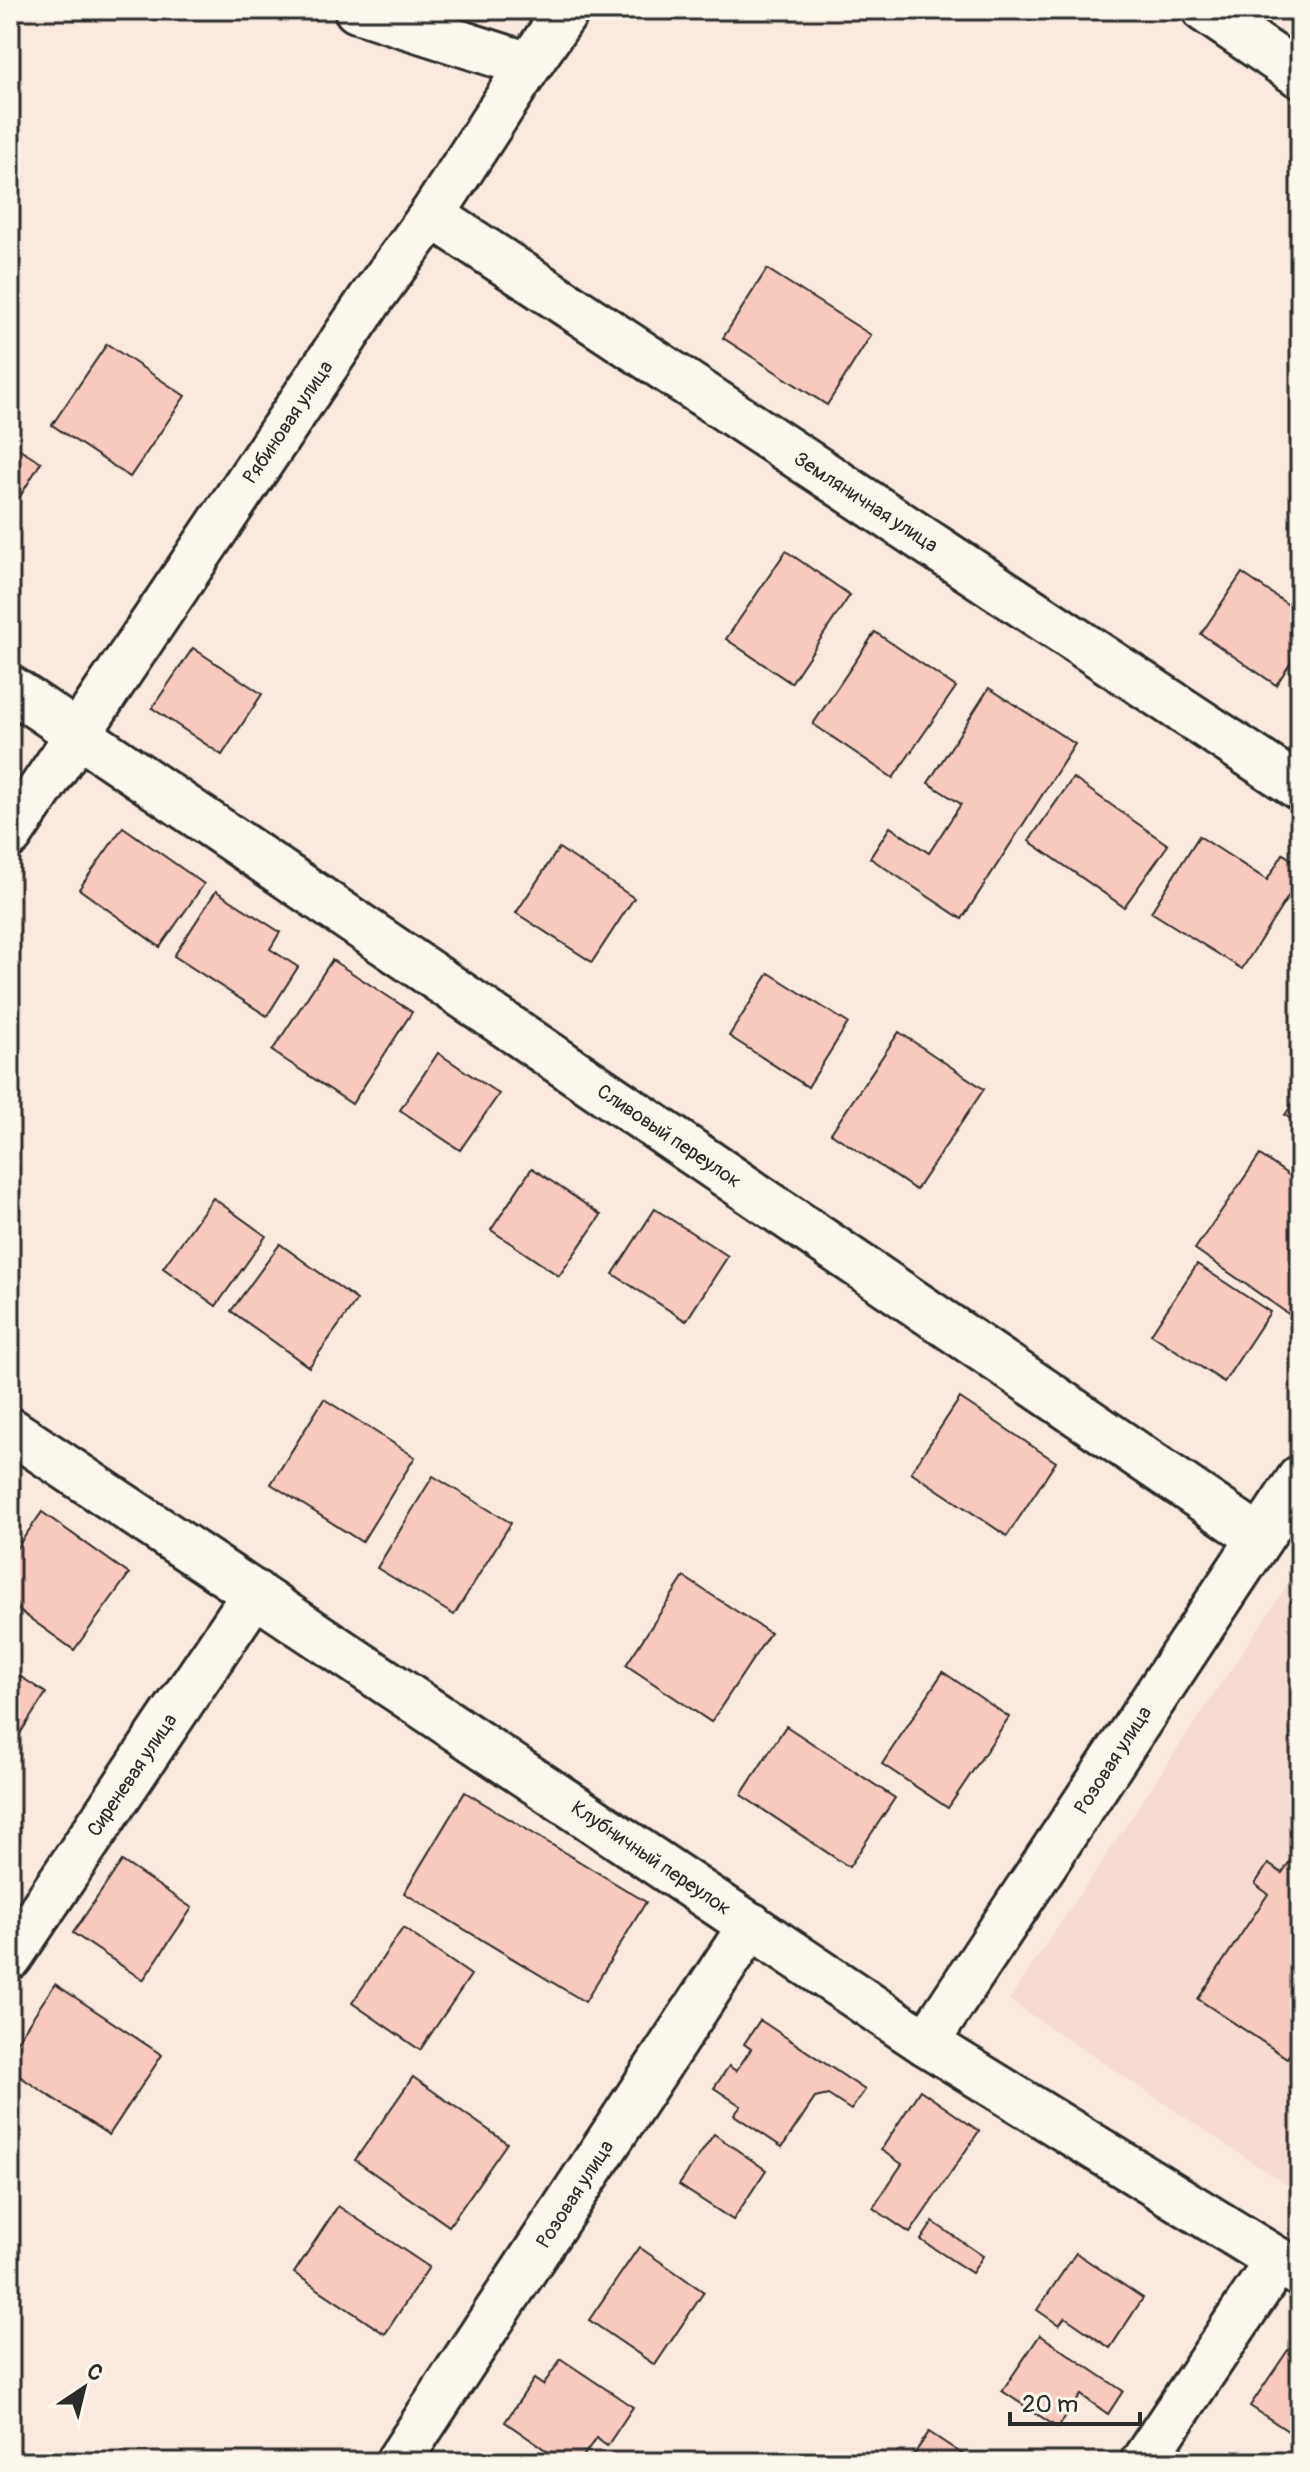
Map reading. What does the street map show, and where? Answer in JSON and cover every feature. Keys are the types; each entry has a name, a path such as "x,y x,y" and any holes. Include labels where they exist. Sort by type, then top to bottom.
{"street":[{"path":"357,10 529,65"},
{"name":"Рябиновая улица","path":"10,835 370,300 432,215 567,10"},
{"path":"1205,10 1300,75"},
{"name":"Земляничная улица","path":"432,215 1300,788"},
{"name":"Сливовый переулок","path":"10,688 1260,1538"},
{"name":"Клубничный переулок","path":"10,1430 926,2043 1289,2267"},
{"name":"Розовая улица","path":"926,2043 1300,1478"},
{"name":"Сиреневая улица","path":"10,1957 255,1593"},
{"name":"Розовая улица","path":"398,2462 751,1925"},
{"path":"1143,2462 1289,2267"}],"shaded area":[{"path":"1300,1566 1300,2194 1009,2000"}],"building":[{"path":"767,269 871,335 827,405 723,338"},
{"path":"107,344 185,396 130,477 52,425"},
{"path":"10,443 41,462 10,513"},
{"path":"786,551 850,595 791,683 726,639"},
{"path":"1242,573 1300,613 1300,649 1276,685 1201,634"},
{"path":"875,632 956,687 893,778 813,724"},
{"path":"193,648 262,694 222,755 152,708"},
{"path":"989,688 1075,744 962,919 870,858 890,827 929,853 961,804 928,783"},
{"path":"1073,778 1168,845 1124,907 1029,841"},
{"path":"123,827 204,884 160,947 79,889"},
{"path":"1199,836 1267,880 1283,854 1300,865 1300,878 1242,969 1151,912"},
{"path":"559,848 634,898 592,962 516,913"},
{"path":"216,891 280,932 270,949 298,967 267,1016 174,956"},
{"path":"332,960 412,1012 352,1104 272,1051"},
{"path":"769,973 848,1023 808,1087 729,1036"},
{"path":"899,1032 984,1089 916,1190 831,1133"},
{"path":"438,1053 499,1094 460,1150 400,1110"},
{"path":"1300,1093 1300,1125 1285,1115"},
{"path":"1260,1155 1300,1183 1300,1322 1195,1249"},
{"path":"532,1168 601,1215 559,1276 491,1230"},
{"path":"213,1198 266,1236 216,1306 163,1268"},
{"path":"655,1209 728,1256 686,1321 613,1274"},
{"path":"280,1244 357,1300 309,1367 231,1311"},
{"path":"1197,1264 1270,1312 1224,1382 1151,1334"},
{"path":"960,1398 1056,1462 1007,1536 911,1472"},
{"path":"324,1399 415,1457 362,1542 271,1484"},
{"path":"433,1476 511,1523 454,1615 377,1568"},
{"path":"42,1512 129,1574 74,1650 10,1604 10,1557"},
{"path":"684,1577 770,1633 711,1722 626,1665"},
{"path":"10,1670 46,1693 10,1749"},
{"path":"943,1672 1009,1717 948,1808 882,1764"},
{"path":"786,1726 895,1798 849,1867 741,1795"},
{"path":"465,1792 646,1902 585,2002 404,1893"},
{"path":"1300,1846 1300,2039 1287,2058 1198,1999 1268,1894 1255,1884 1268,1864 1282,1873"},
{"path":"122,1861 192,1908 143,1980 73,1933"},
{"path":"403,1928 471,1975 420,2050 352,2003"},
{"path":"55,1984 162,2055 109,2135 10,2070 10,2051"},
{"path":"760,2020 865,2090 851,2110 828,2095 815,2098 782,2147 734,2115 741,2106 714,2088 729,2066 736,2071 751,2049 744,2044"},
{"path":"413,2077 507,2143 449,2226 355,2160"},
{"path":"920,2090 979,2131 910,2233 873,2208 902,2164 881,2150"},
{"path":"714,2134 766,2170 733,2220 679,2185"},
{"path":"338,2206 429,2267 385,2334 294,2273"},
{"path":"933,2222 983,2256 972,2273 921,2240"},
{"path":"639,2247 704,2292 655,2365 589,2320"},
{"path":"1076,2253 1143,2298 1110,2348 1065,2317 1059,2325 1037,2310"},
{"path":"1040,2335 1123,2391 1108,2414 1081,2395 1058,2428 1002,2391"},
{"path":"1288,2350 1300,2357 1300,2439 1250,2406"},
{"path":"561,2359 633,2407 607,2446 596,2438 579,2462 563,2462 505,2422 534,2379 543,2385"},
{"path":"929,2432 974,2462 909,2462"}]}
